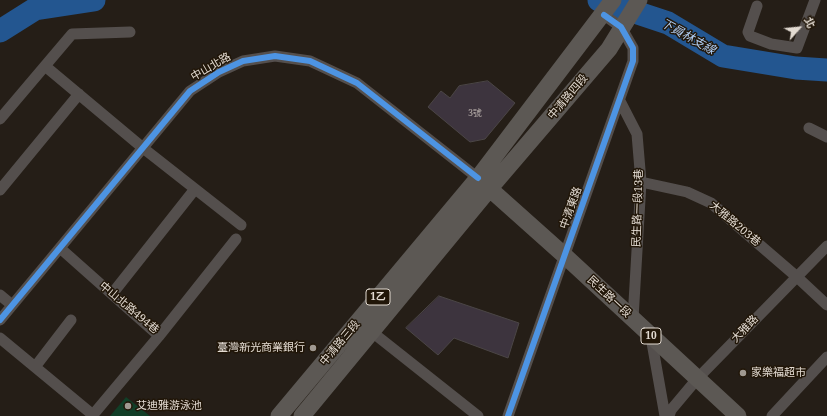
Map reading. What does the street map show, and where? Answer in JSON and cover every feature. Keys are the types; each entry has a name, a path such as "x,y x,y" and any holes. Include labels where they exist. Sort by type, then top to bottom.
{"main road":[{"name":"中清路四段","path":"484,183 609,49 639,0"},
{"name":"中清路四段","path":"484,183 608,8"},
{"name":"民生路一段","path":"484,183 738,416"},
{"name":"中清路三段","path":"302,416 372,332 484,183"},
{"name":"中清路三段","path":"279,416 484,183"}],"street":[{"path":"757,6 748,32 750,36 772,44 797,48 814,0"},
{"name":"中清東路","path":"508,416 633,61 633,48 623,24 608,8"},
{"path":"0,119 72,34 130,32"},
{"name":"中山北路","path":"0,320 190,91 219,72 243,61 275,56 310,61 357,84 484,183"},
{"path":"45,66 143,148 241,225"},
{"path":"0,190 78,94"},
{"name":"民生路一段13巷","path":"620,101 637,134 640,182 632,319"},
{"path":"809,128 827,137"},
{"name":"大雅路203巷","path":"640,182 688,192 711,203 797,277 827,305"},
{"path":"112,294 195,189"},
{"name":"中山北路494巷","path":"60,248 159,336 236,239"},
{"name":"大雅路","path":"669,416 671,410 697,378 827,246"},
{"path":"0,295 12,305"},
{"path":"35,367 72,320"},
{"path":"372,332 478,416"},
{"path":"0,338 93,416 159,336"},
{"path":"651,337 665,416"},
{"path":"772,416 827,357"}],"green space":[{"name":"艾迪雅游泳池","path":"126,397 150,416 110,416"}],"building":[{"path":"488,81 515,103 485,139 470,142 428,107 441,91 450,98 459,86"},
{"path":"439,296 519,323 508,358 454,338 438,355 406,328"}],"waterway":[{"path":"0,31 35,9 94,0"},
{"name":"下員林支線","path":"599,0 668,23 723,56 796,68 827,70"}],"cycle path":[{"path":"508,416 633,61 633,48 621,27 604,15"},
{"path":"0,320 190,91 219,72 243,61 275,56 310,61 357,83 478,178"}],"place":[{"name":"臺灣新光商業銀行","path":"313,348"},
{"name":"家樂福超市","path":"743,373"},
{"name":"艾迪雅游泳池","path":"128,406"}]}
